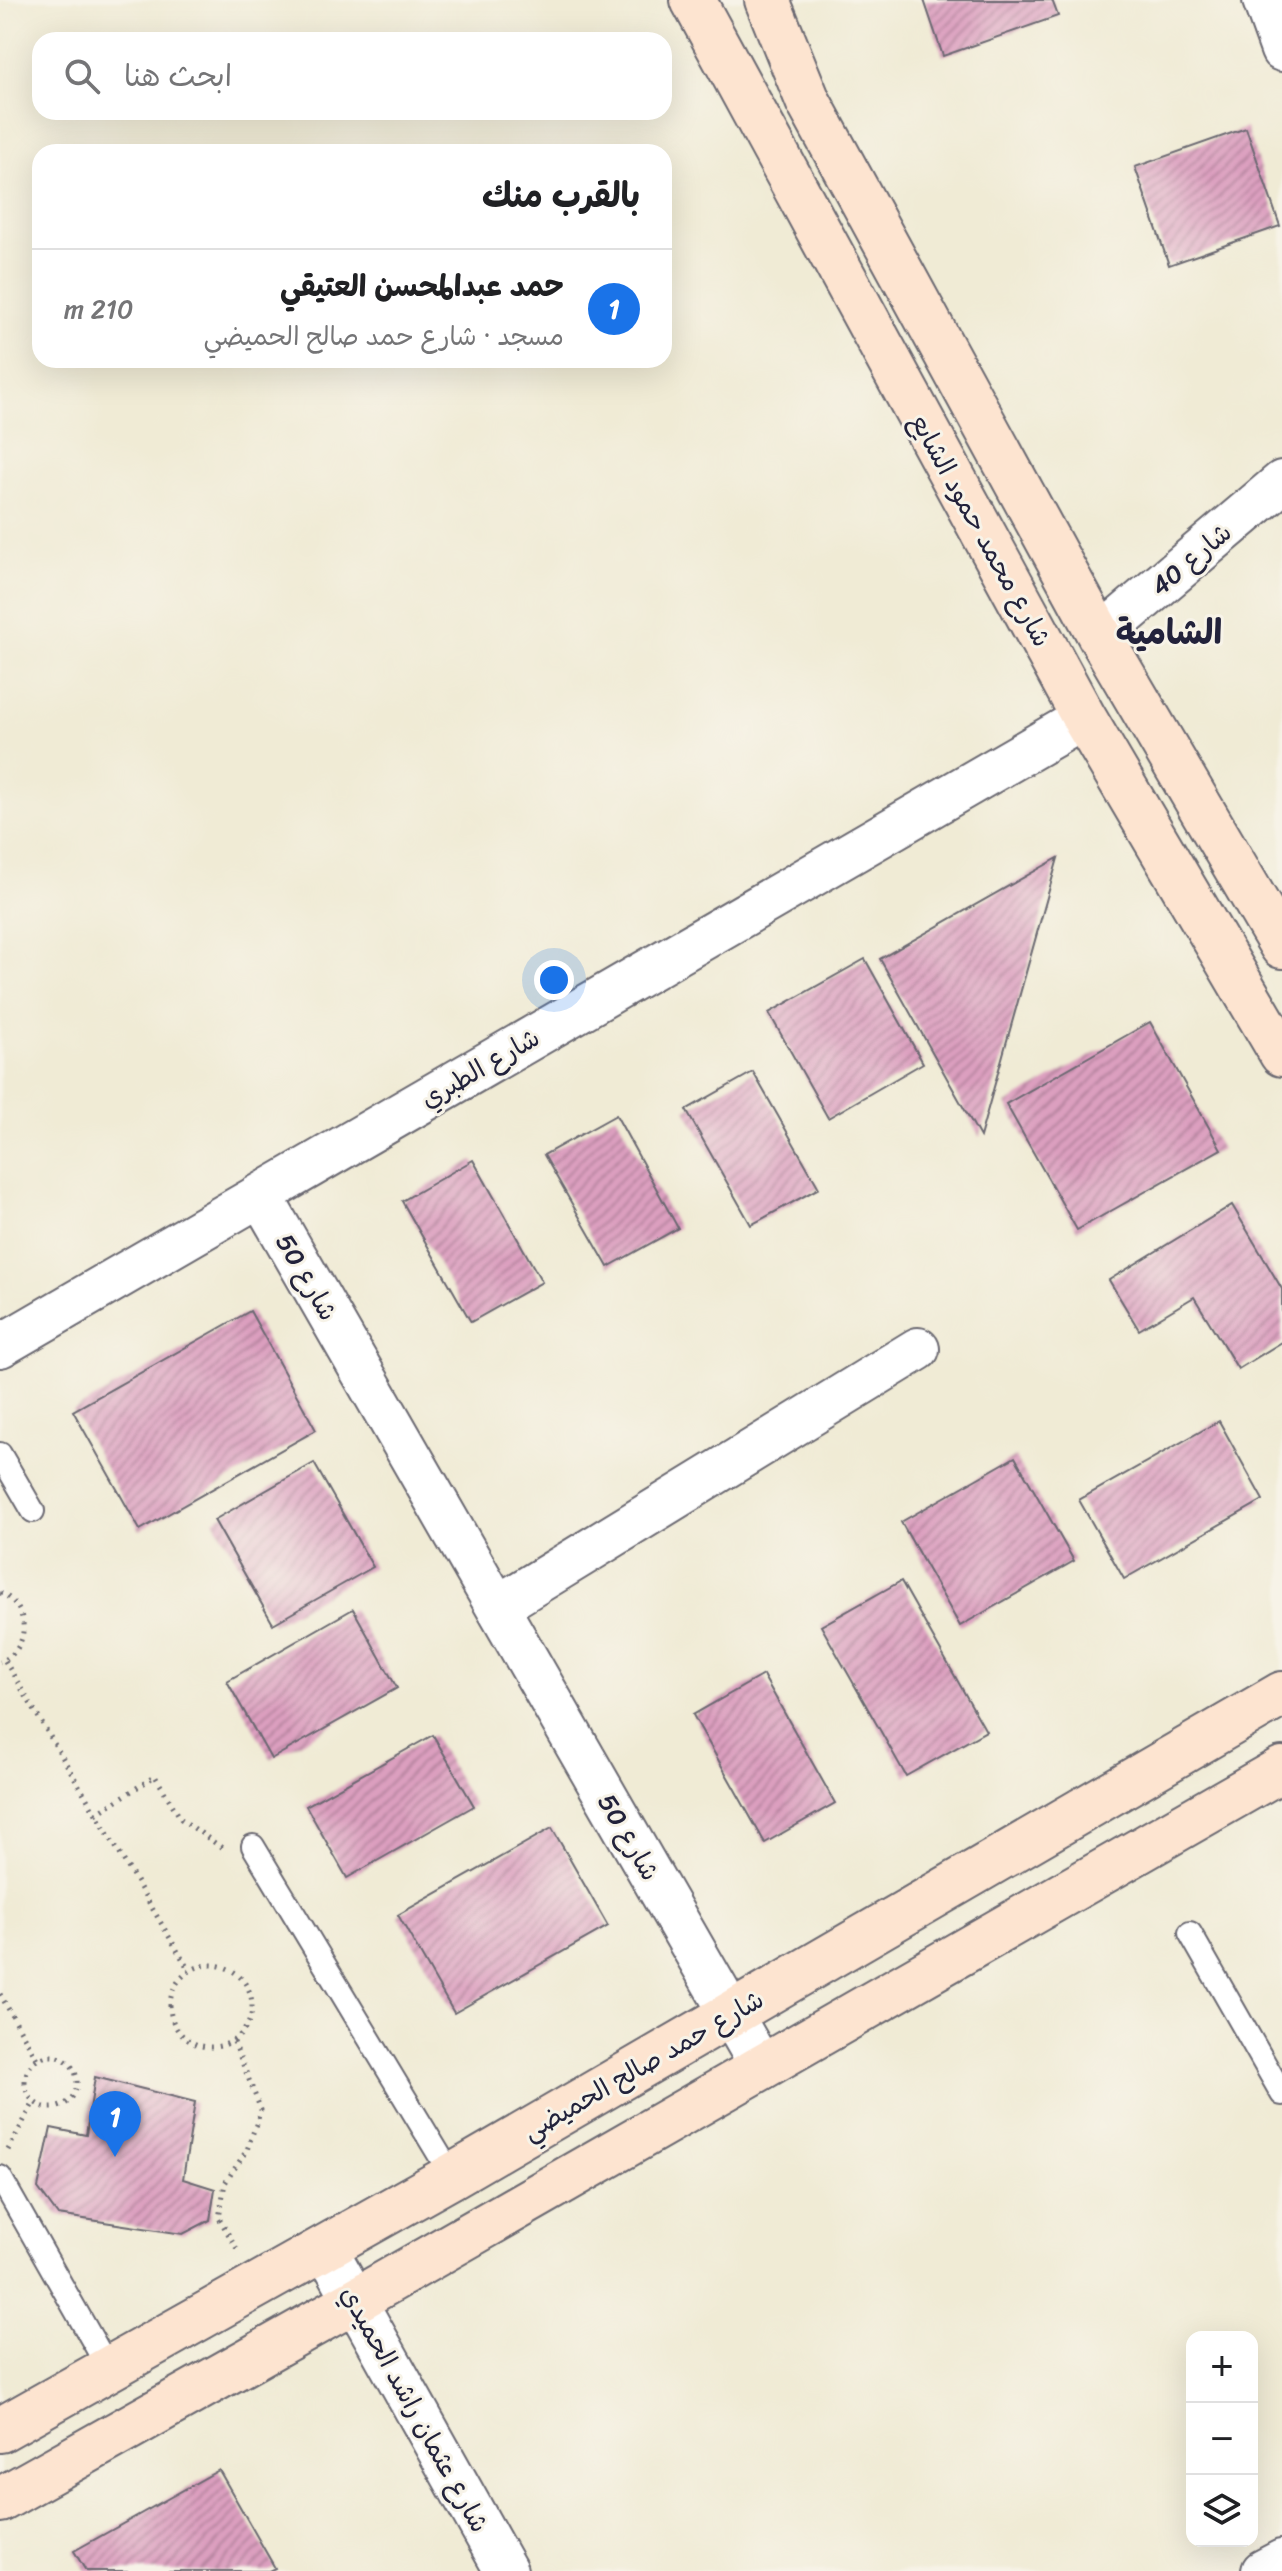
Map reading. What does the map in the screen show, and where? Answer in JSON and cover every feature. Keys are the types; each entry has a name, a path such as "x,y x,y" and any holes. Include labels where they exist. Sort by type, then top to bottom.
{"street":[{"name":"شارع محمد حمود الشايع","path":"693,0 1084,718 1282,1054"},
{"name":"شارع محمد حمود الشايع","path":"767,0 808,101 1100,636 1282,946"},
{"path":"1264,0 1282,50"},
{"name":"شارع 40","path":"1100,636 1282,482"},
{"name":"شارع الطبري","path":"0,1346 1084,718"},
{"name":"شارع 50","path":"261,1196 762,2068"},
{"path":"497,1607 918,1349"},
{"name":"شارع حمد صالح الحميضي","path":"0,2430 452,2176 1282,1694"},
{"path":"0,2500 356,2300 1282,1769"},
{"name":"شارع عثمان راشد الحميدي","path":"325,2247 506,2571"},
{"path":"1263,2571 1282,2561"}],"lane":[{"path":"0,1454 33,1511"},
{"path":"253,1846 452,2176"},
{"path":"1190,1933 1282,2094"},
{"path":"0,2177 109,2369"}],"path":[{"path":"0,1593 19,1608 24,1627 19,1647 2,1662 189,1970"},
{"path":"96,1814 155,1776 181,1819 222,1851 253,1846"},
{"path":"214,1964 238,1974 253,1995 250,2022 234,2042 208,2048 184,2039 170,2017 172,1990 189,1970 214,1964"},
{"path":"0,1994 37,2059"},
{"path":"234,2042 261,2110 247,2150 225,2183 219,2218 258,2285"},
{"path":"53,2056 69,2061 77,2075 76,2091 65,2105 50,2109 34,2102 26,2088 27,2072 37,2059 53,2056"},
{"path":"7,2152 34,2102"}],"building":[{"path":"924,0 1052,0 1058,16 943,56"},
{"path":"1246,128 1280,226 1169,265 1135,167"},
{"path":"1058,858 980,1137 880,959"},
{"path":"865,959 923,1063 828,1118 769,1013"},
{"path":"1150,1022 1221,1149 1077,1230 1006,1104"},
{"path":"753,1072 819,1188 751,1225 686,1110"},
{"path":"616,1115 678,1228 608,1267 544,1155"},
{"path":"473,1160 542,1282 471,1322 402,1201"},
{"path":"1232,1205 1282,1289 1282,1342 1238,1369 1194,1297 1139,1330 1109,1280"},
{"path":"250,1311 316,1430 140,1530 73,1411"},
{"path":"1219,1421 1263,1500 1124,1579 1079,1500"},
{"path":"1015,1457 1074,1561 960,1626 901,1522"},
{"path":"314,1463 373,1567 273,1624 214,1520"},
{"path":"901,1581 986,1731 906,1776 821,1626"},
{"path":"353,1609 397,1688 271,1759 227,1681"},
{"path":"763,1675 835,1803 765,1843 693,1715"},
{"path":"433,1735 474,1806 347,1878 306,1806"},
{"path":"552,1828 608,1926 454,2013 398,1915"},
{"path":"95,2077 195,2102 183,2179 215,2189 210,2220 183,2234 58,2215 38,2188 51,2128 86,2135"},
{"path":"219,2470 275,2568 269,2571 86,2571 74,2551"}],"place":[{"name":"حمد عبدالمحسن العتيقي","path":"115,2157"}],"district":[{"name":"الشامية","path":"1169,633"}]}
